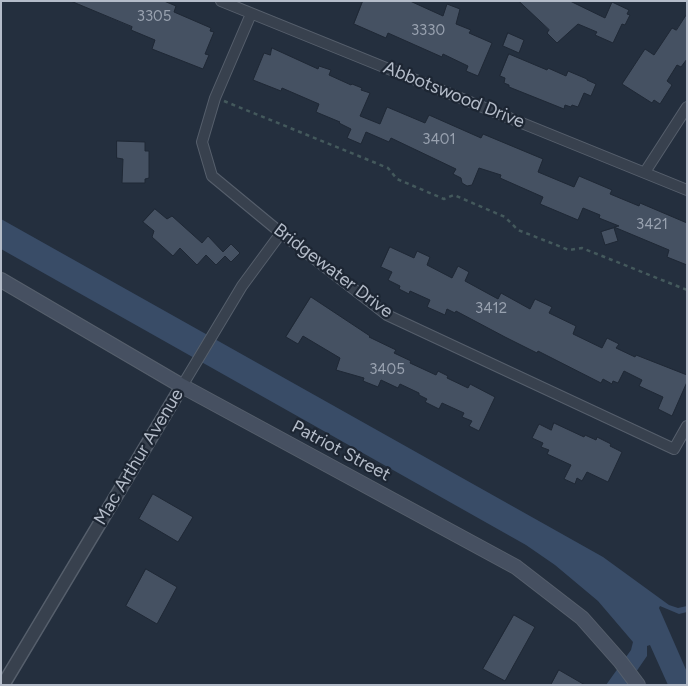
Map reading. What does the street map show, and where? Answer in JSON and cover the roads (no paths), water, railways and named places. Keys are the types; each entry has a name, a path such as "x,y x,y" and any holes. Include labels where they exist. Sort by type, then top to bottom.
{"main road":[{"name":"Patriot Street","path":"1,280 182,386 516,567 582,618 636,681"}],"street":[{"name":"Abbotswood Drive","path":"220,1 687,190"},
{"name":"Bridgewater Drive","path":"252,14 215,98 202,142 212,176 281,233 387,315 674,449 687,426"},
{"path":"645,172 687,107"},
{"name":"Mac Arthur Avenue","path":"3,685 216,328 242,286 281,233"}],"water":[{"path":"1,219 603,557 669,605 678,608 687,606 687,612 679,614 660,606 659,608 687,672 687,685 668,685 650,645 647,646 647,656 627,685 606,685 631,650 633,642 598,601 555,565 526,545 1,249"}]}
